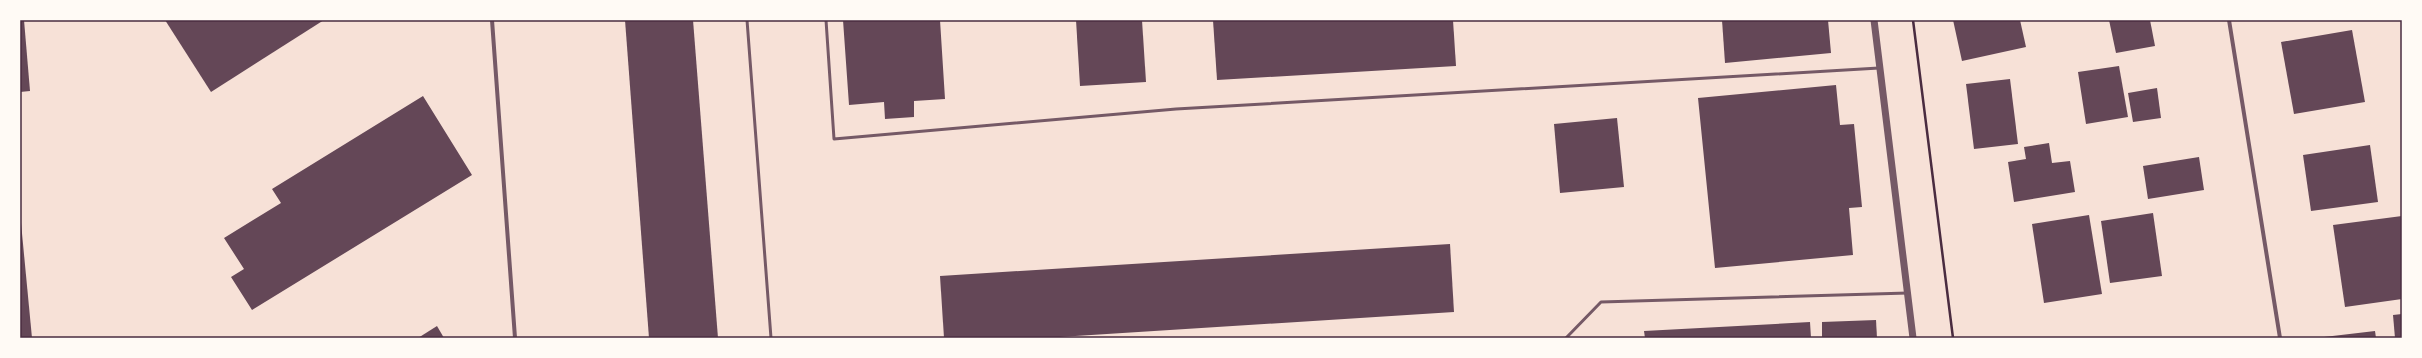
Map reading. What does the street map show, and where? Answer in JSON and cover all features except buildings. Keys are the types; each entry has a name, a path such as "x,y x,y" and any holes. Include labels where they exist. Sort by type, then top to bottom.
{"street":[{"path":"492,20 515,338"},
{"path":"1874,20 1913,338"},
{"path":"2229,20 2280,338"}],"lane":[{"path":"747,20 771,338"},
{"path":"826,20 834,139 1176,110 1880,68"},
{"path":"1566,338 1601,302 1908,294"}],"path":[{"path":"1913,20 1953,338"}]}
